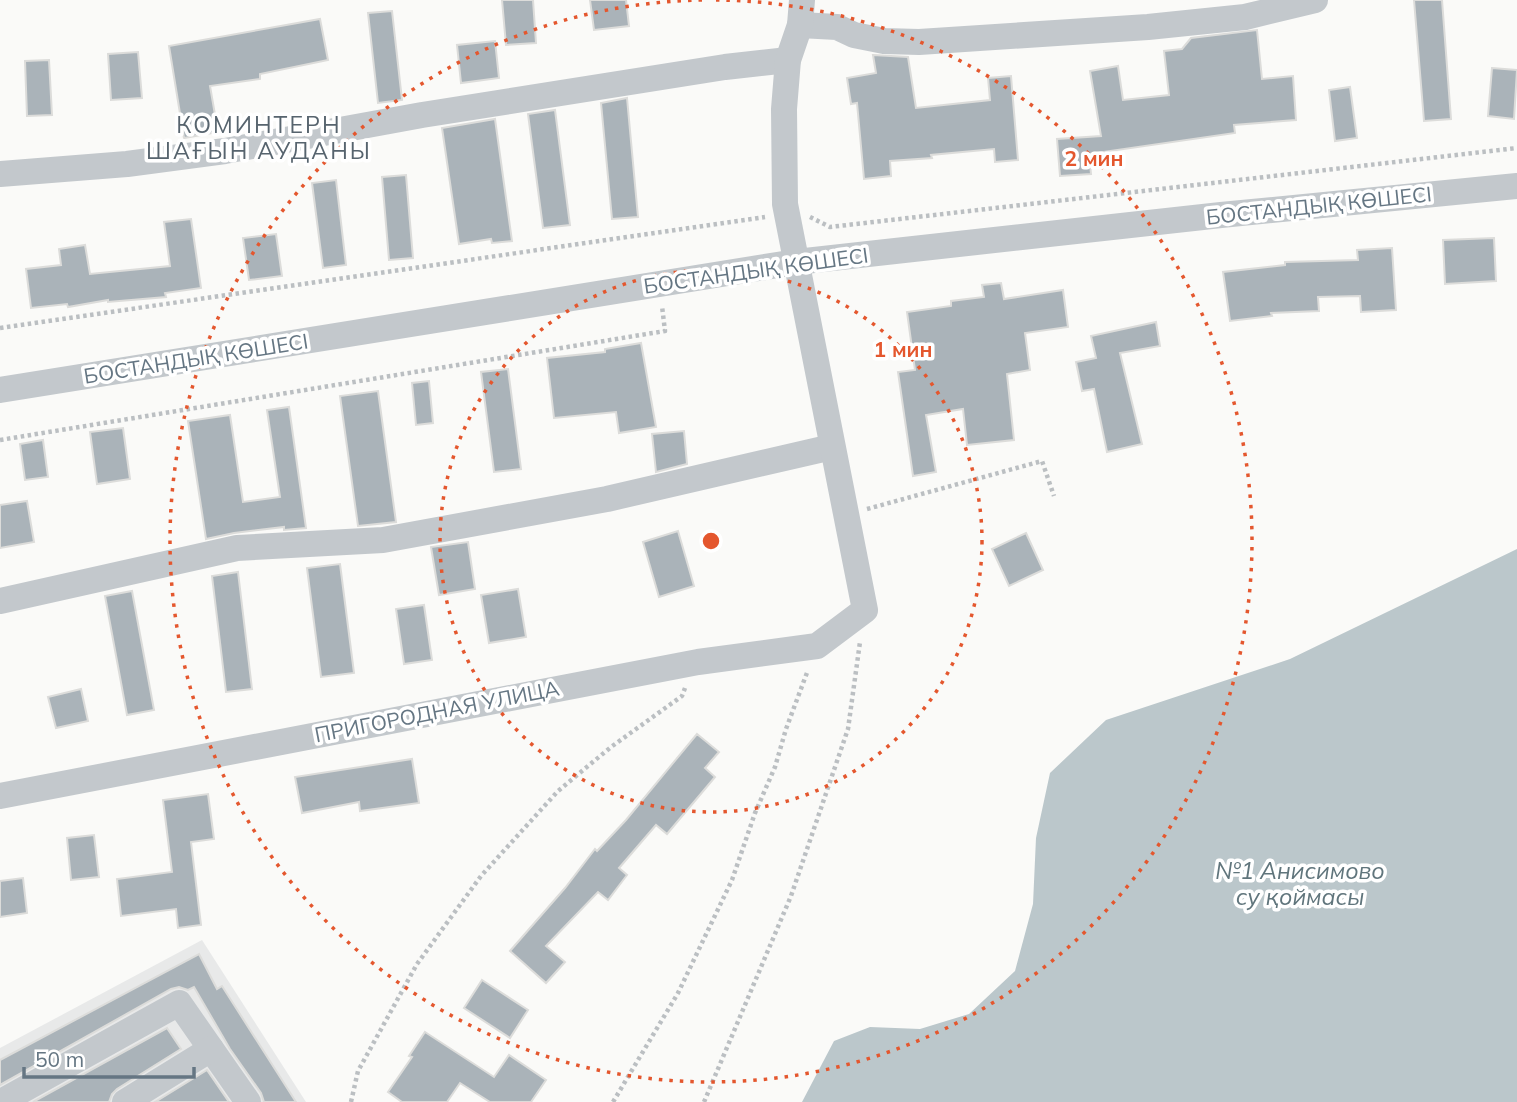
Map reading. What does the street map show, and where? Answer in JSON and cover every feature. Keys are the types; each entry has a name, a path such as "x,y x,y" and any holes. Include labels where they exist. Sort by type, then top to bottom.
{"street":[{"path":"865,610 787,214 784,109 788,60 801,13 854,35 884,41 919,42 1148,27 1245,17 1315,0"},
{"path":"0,174 127,164 225,151 422,115 725,67 788,60"},
{"name":"БОСТАНДЫҚ КӨШЕСІ","path":"0,390 796,262 1517,186"},
{"path":"0,601 237,548 383,540 580,504 832,447"},
{"name":"ПРИГОРОДНАЯ УЛИЦА","path":"0,796 698,662 817,646 865,610"},
{"path":"1,1102 179,1003 248,1102"},
{"path":"125,1102 211,1049"}],"path":[{"path":"0,328 800,212 830,227 1517,148"},
{"path":"0,440 665,331 660,284"},
{"path":"846,515 1042,461 1054,496"},
{"path":"704,1102 791,896 848,729 865,610"},
{"path":"613,1102 678,993 732,880 817,646"},
{"path":"351,1102 358,1071 416,964 481,876 558,791 611,747 682,696 698,662"}],"shaded area":[{"path":"202,940 306,1102 0,1102 0,1048"}],"water":[{"name":"№1 Анисимово су қоймасы","path":"1517,549 1517,1102 802,1102 834,1041 870,1027 920,1029 969,1014 1015,971 1033,904 1036,838 1050,773 1106,720 1290,659"}],"building":[{"path":"502,0 533,0 536,43 506,45"},
{"path":"590,0 626,0 629,26 594,30"},
{"path":"1414,0 1442,0 1451,119 1424,121"},
{"path":"392,11 402,100 378,103 368,13"},
{"path":"320,19 328,60 260,74 260,79 210,86 218,132 184,138 169,46"},
{"path":"1257,30 1262,79 1293,76 1296,120 1234,125 1235,133 1089,154 1091,174 1060,176 1057,139 1101,136 1090,71 1118,66 1123,100 1169,95 1164,51 1182,49 1191,38"},
{"path":"495,41 499,78 461,83 457,45"},
{"path":"138,52 142,98 111,100 108,54"},
{"path":"873,55 908,57 916,108 990,100 988,78 1011,76 1018,160 995,162 994,149 931,155 932,158 890,161 891,176 864,179 857,103 851,104 847,78 876,73"},
{"path":"49,60 52,115 27,116 25,61"},
{"path":"1492,68 1517,70 1514,119 1488,116"},
{"path":"1350,87 1357,138 1335,141 1329,90"},
{"path":"627,98 638,217 612,219 601,103"},
{"path":"555,110 570,225 543,228 528,114"},
{"path":"495,119 512,241 492,243 491,239 459,244 442,128"},
{"path":"406,175 413,258 389,260 382,177"},
{"path":"336,180 346,265 323,268 312,183"},
{"path":"191,219 201,288 165,293 166,297 31,308 26,269 61,265 59,249 85,245 90,274 170,266 164,222"},
{"path":"276,234 282,276 249,280 243,238"},
{"path":"1494,238 1496,281 1445,284 1443,240"},
{"path":"1392,248 1396,310 1361,312 1360,296 1318,297 1319,311 1271,313 1272,316 1230,321 1223,272 1285,265 1285,262 1358,260 1357,250"},
{"path":"1001,283 1004,299 1063,290 1068,327 1025,333 1030,370 1007,374 1014,440 967,445 963,409 926,415 936,472 913,476 898,372 915,370 907,312 951,306 951,301 984,297 982,285"},
{"path":"1156,322 1160,346 1120,353 1142,444 1107,452 1094,389 1082,391 1076,362 1096,358 1091,336"},
{"path":"641,343 656,427 619,433 616,412 554,418 547,358 605,352 605,349"},
{"path":"508,369 521,469 494,472 481,372"},
{"path":"429,381 433,423 416,425 412,383"},
{"path":"378,391 396,522 358,526 340,396"},
{"path":"289,407 306,528 284,530 284,527 206,539 188,421 230,415 243,502 280,497 267,410"},
{"path":"123,428 130,479 97,484 90,432"},
{"path":"684,431 687,464 656,472 652,434"},
{"path":"43,440 48,477 25,480 20,444"},
{"path":"27,501 34,542 0,548 0,505"},
{"path":"678,531 694,586 659,597 643,542"},
{"path":"1026,533 1043,570 1009,586 992,549"},
{"path":"468,542 475,589 439,595 431,547"},
{"path":"340,564 354,673 321,677 307,568"},
{"path":"238,572 252,689 226,692 212,576"},
{"path":"518,589 526,637 489,643 481,595"},
{"path":"132,591 154,710 127,715 105,596"},
{"path":"424,605 432,660 404,664 396,609"},
{"path":"81,689 88,721 56,728 48,697"},
{"path":"697,734 719,752 705,768 715,777 667,834 656,825 619,868 627,875 608,900 598,892 546,946 565,962 546,983 510,951 595,849 597,851 626,820"},
{"path":"412,759 419,803 360,811 359,802 302,813 295,777"},
{"path":"208,794 214,839 191,842 201,925 178,928 176,909 121,916 117,879 172,872 163,800"},
{"path":"94,835 99,877 71,880 67,838"},
{"path":"23,878 27,913 0,917 0,881"},
{"path":"199,954 217,989 222,986 296,1102 264,1102 261,1093 230,1049 194,987 188,990 179,987 171,989 0,1085 0,1060"},
{"path":"482,980 528,1010 510,1038 464,1008"},
{"path":"167,1028 181,1049 117,1089 109,1102 33,1102"},
{"path":"425,1032 494,1077 509,1055 546,1080 531,1102 490,1102 460,1083 447,1102 402,1102 388,1092"},
{"path":"207,1070 229,1102 155,1102"}],"district":[{"name":"КОМИНТЕРН ШАҒЫН АУДАНЫ","path":"259,138"}]}
